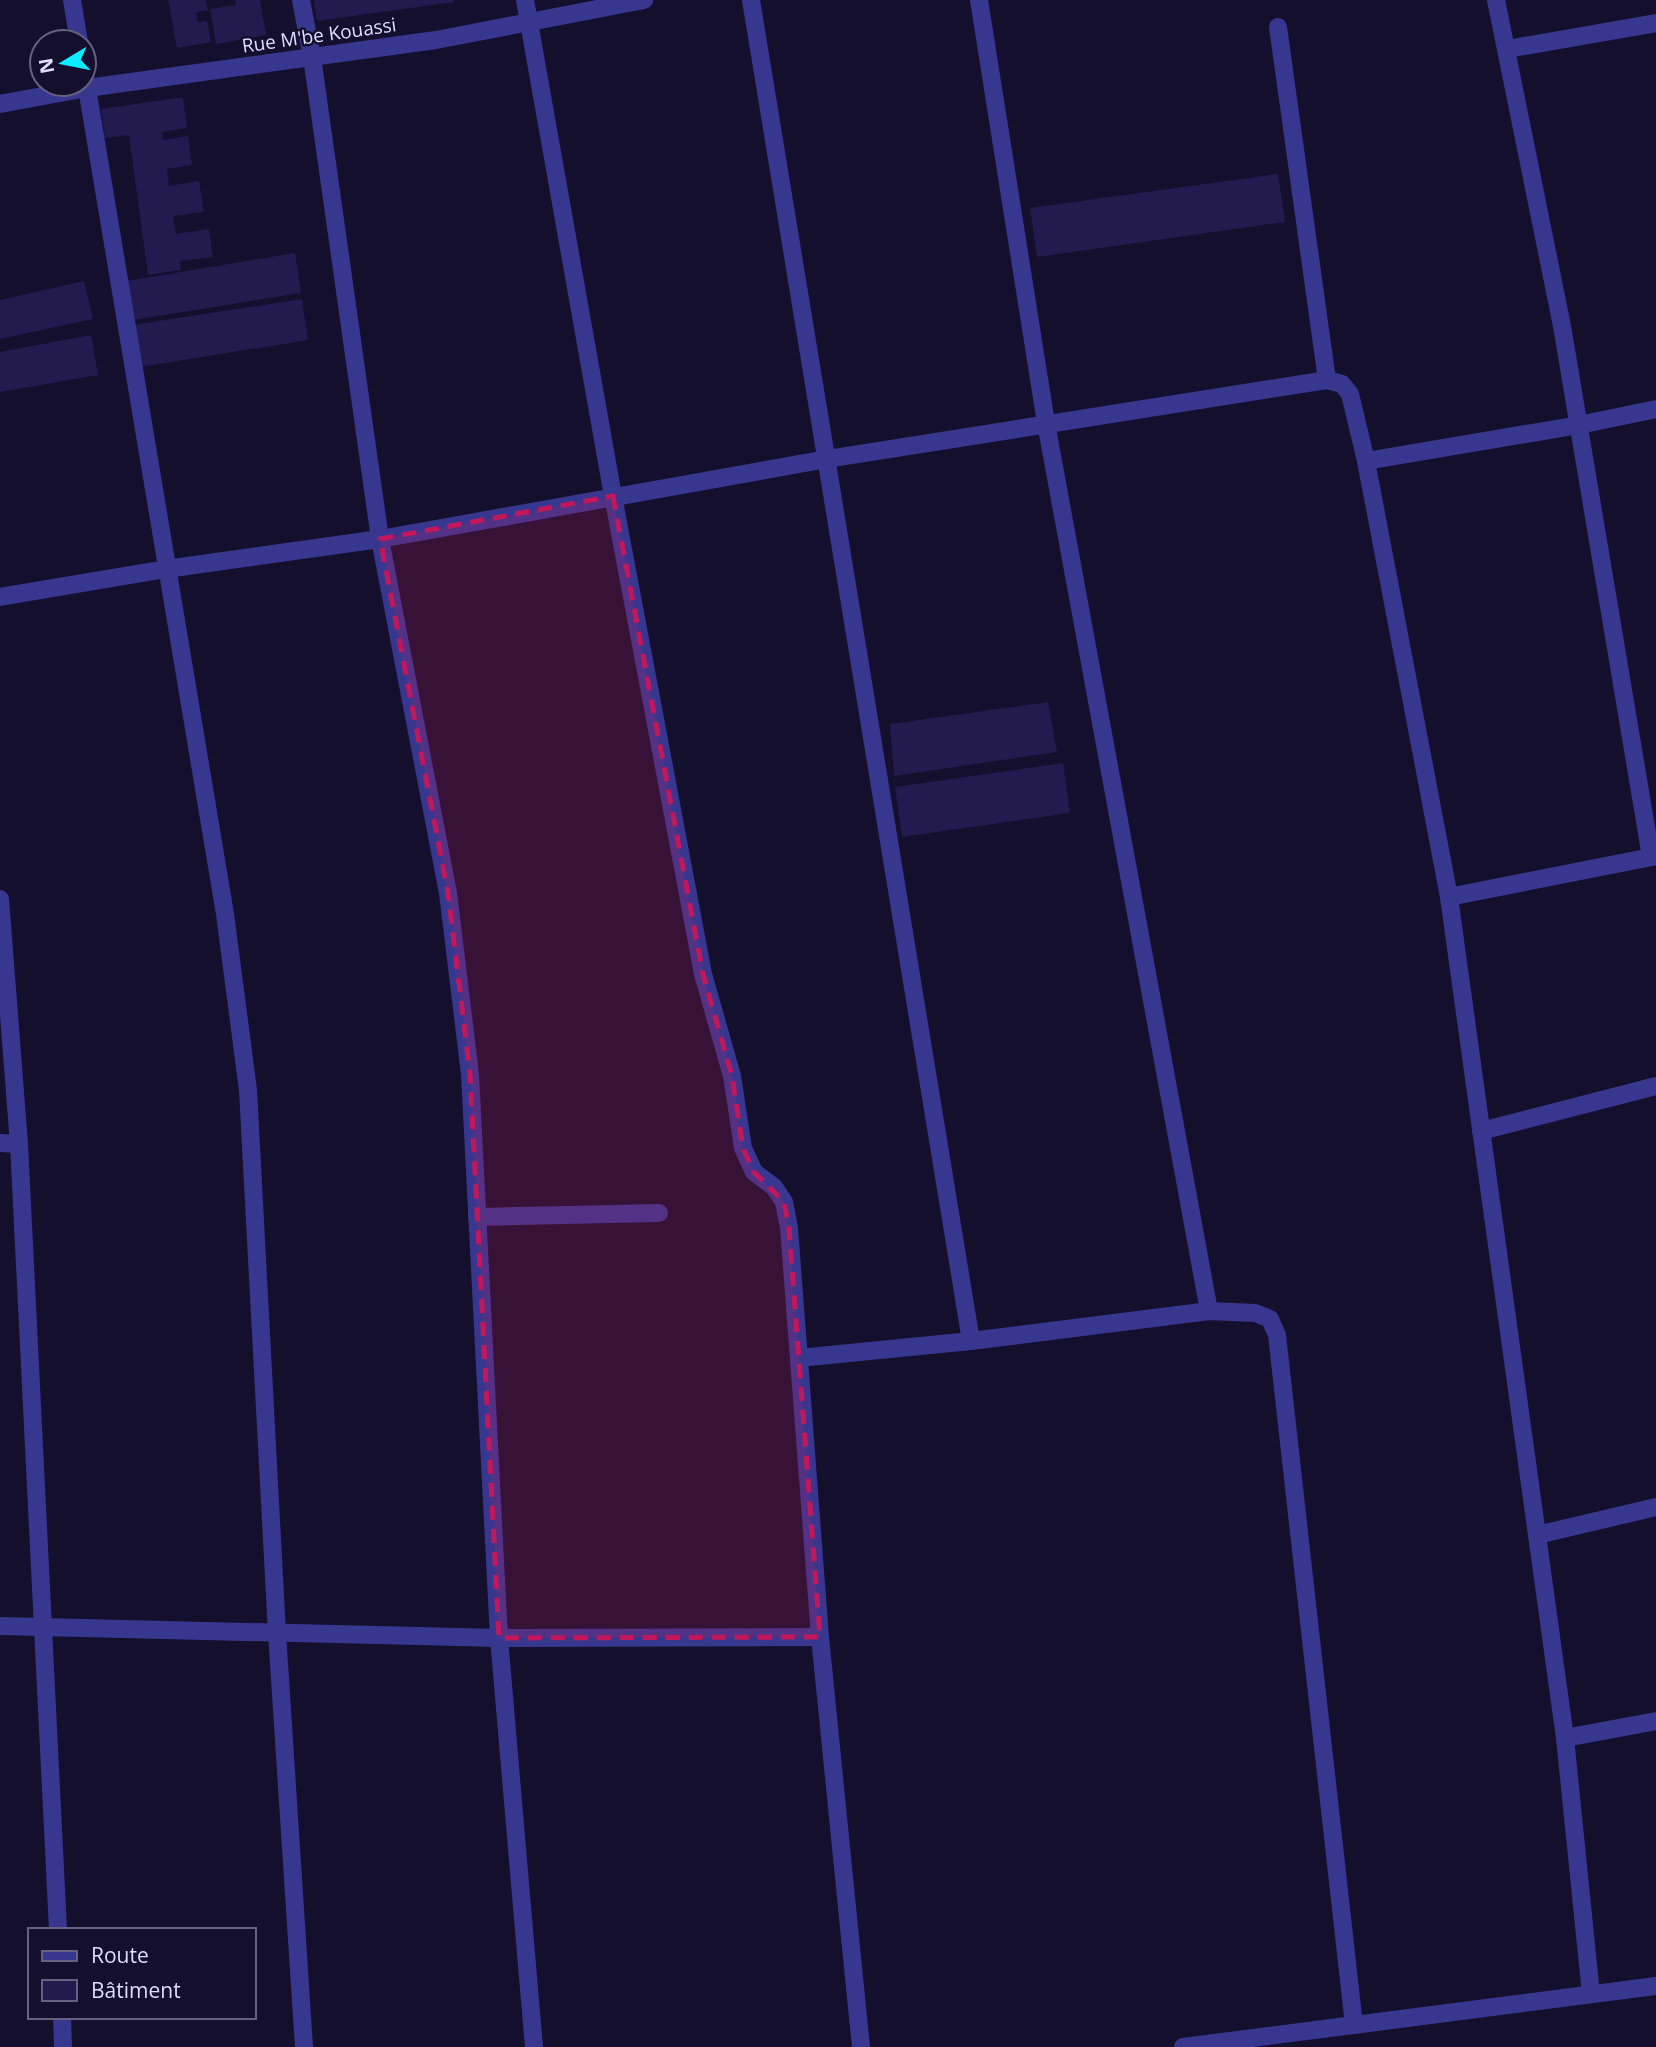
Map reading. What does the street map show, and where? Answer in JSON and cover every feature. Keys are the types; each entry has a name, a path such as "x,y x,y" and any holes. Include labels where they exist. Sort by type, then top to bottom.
{"street":[{"path":"72,0 77,28"},
{"path":"301,0 312,57 380,539 448,893 470,1074 499,1638 534,2047"},
{"path":"525,0 613,496 703,974 732,1076 743,1148 754,1172 774,1187 784,1202 789,1227 820,1637 861,2047"},
{"name":"Rue M'be Kouassi","path":"98,78 312,57 436,40 643,0"},
{"path":"751,0 971,1341"},
{"path":"979,0 1046,423 1209,1311"},
{"path":"1449,897 1654,856 1562,326 1496,0"},
{"path":"1507,49 1656,23"},
{"path":"1278,27 1327,380"},
{"name":"Rue M'be Kouassi","path":"0,104 28,96"},
{"path":"89,98 225,914 248,1090 277,1633 304,2047"},
{"path":"0,597 166,569 380,539 613,496 1046,423 1327,380 1342,384 1350,394 1366,461 1449,897 1565,1738 1591,1994"},
{"path":"1366,461 1579,425 1656,409"},
{"path":"0,899 19,1144 58,1928"},
{"path":"1481,1131 1656,1086"},
{"path":"0,1143 19,1144"},
{"path":"477,1217 659,1213"},
{"path":"799,1358 971,1341 1209,1311 1255,1313 1270,1319 1277,1335 1354,2025"},
{"path":"1537,1535 1656,1507"},
{"path":"0,1626 499,1638 820,1637"},
{"path":"1565,1738 1656,1720"},
{"path":"1182,2047 1656,1986"},
{"path":"62,2019 63,2047"}],"highlighted area":[{"path":"613,496 703,974 732,1076 743,1148 754,1172 784,1202 789,1228 820,1637 499,1638 470,1074 448,893 380,539"}],"building":[{"path":"168,0 206,0 208,10 196,12 198,22 207,21 211,42 177,48"},
{"path":"235,0 260,0 266,35 216,44 210,9 236,5"},
{"path":"314,0 454,0 454,2 317,21"},
{"path":"183,97 187,128 162,132 163,140 188,136 192,165 167,169 169,186 199,181 204,212 173,216 176,234 209,229 213,257 180,261 181,270 148,275 129,135 105,138 101,109"},
{"path":"1278,174 1285,222 1037,257 1030,208"},
{"path":"295,253 301,293 133,320 127,281"},
{"path":"84,281 93,319 0,339 0,300"},
{"path":"302,299 308,340 140,367 133,325"},
{"path":"91,335 98,375 0,392 0,352"},
{"path":"1048,702 1057,752 894,776 890,724"},
{"path":"1063,763 1070,813 902,837 895,787"}]}
